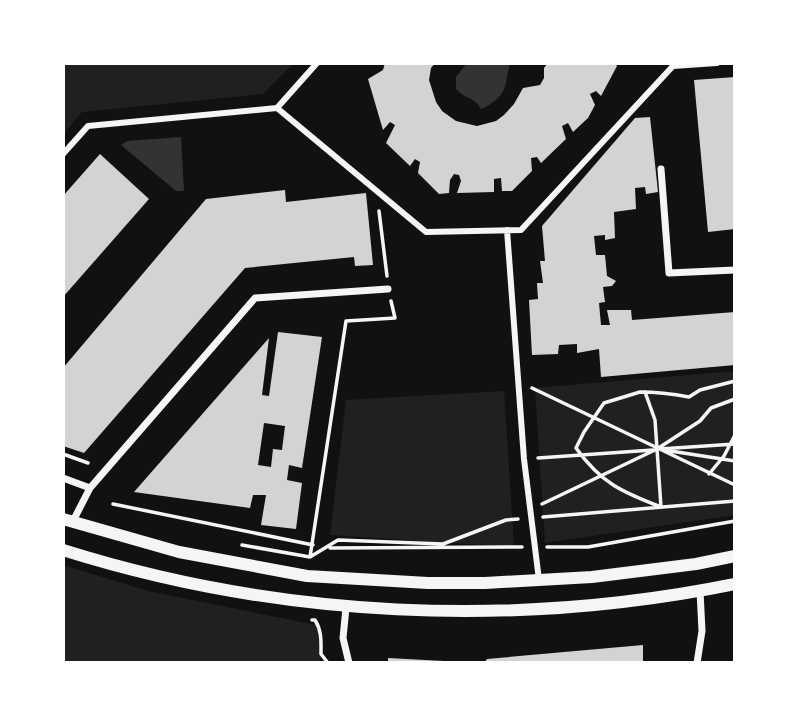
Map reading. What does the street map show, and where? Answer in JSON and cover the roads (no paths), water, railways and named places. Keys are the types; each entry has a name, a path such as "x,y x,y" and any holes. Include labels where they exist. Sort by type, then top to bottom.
{"street":[{"path":"63,154 88,126 277,108 317,63"},
{"path":"277,108 426,232 521,230 673,65 717,63"},
{"path":"660,169 669,273 735,270"},
{"path":"507,230 524,459 539,581"},
{"path":"388,289 255,298 90,488 68,521 180,552 307,576 428,583 592,578 735,556"},
{"path":"63,478 90,488"},
{"path":"63,550 125,568 212,587 346,608 438,611 552,609 608,604 735,584"},
{"path":"697,663 702,631 700,591"},
{"path":"346,608 343,638 349,663"}]}
